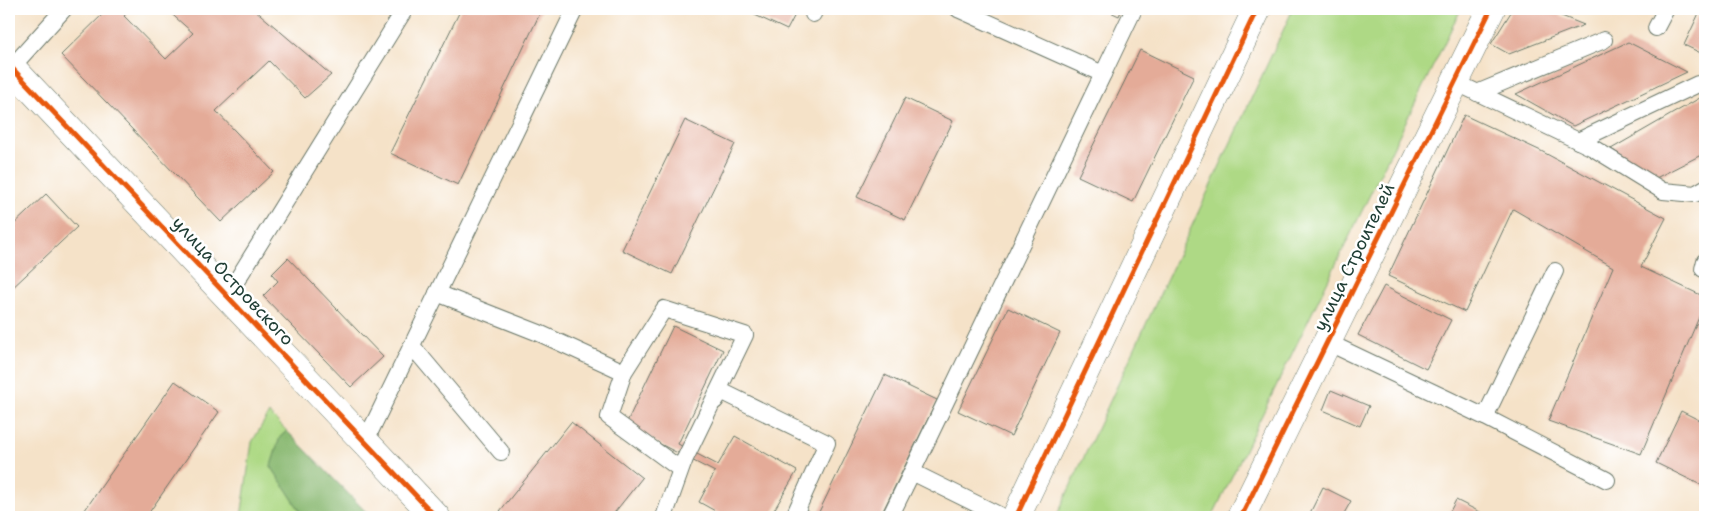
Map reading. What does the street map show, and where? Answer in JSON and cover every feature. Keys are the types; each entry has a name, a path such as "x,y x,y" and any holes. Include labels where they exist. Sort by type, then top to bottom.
{"street":[{"path":"1016,517 1257,9"},
{"name":"улица Строителей","path":"1241,517 1327,342 1466,88 1491,9"},
{"name":"улица Островского","path":"10,66 366,442 433,516"}],"lane":[{"path":"10,66 64,9"},
{"path":"227,296 405,9"},
{"path":"366,442 574,9"},
{"path":"958,9 1103,74"},
{"path":"890,517 1134,9"},
{"path":"1656,28 1666,9"},
{"path":"1466,88 1604,40"},
{"path":"1578,141 1698,84"},
{"path":"1466,88 1593,148 1663,191 1695,194 1705,188"},
{"path":"1485,417 1555,271"},
{"path":"437,293 539,333 624,372"},
{"path":"664,517 680,469 745,335 664,309 624,372 609,418 680,469"},
{"path":"1327,342 1485,417 1607,480"},
{"path":"412,346 501,452"},
{"path":"680,469 721,391 827,443 795,514 802,517"},
{"path":"912,472 1003,517"}],"green space":[{"path":"1293,9 1461,9 1212,517 1056,517"},
{"path":"269,413 287,431 280,437 271,466 304,517 241,517 252,442"},
{"path":"287,431 371,517 304,517 271,466 280,437"}],"building":[{"path":"108,9 131,9 124,16 166,59 193,33 166,9 254,9 331,75 305,98 269,61 216,111 274,172 221,222 61,55"},
{"path":"461,9 542,9 458,185 390,153"},
{"path":"742,9 798,9 787,30"},
{"path":"1104,9 1122,9 1119,16"},
{"path":"1513,9 1544,9 1584,25 1509,54 1491,44"},
{"path":"1701,9 1705,9 1705,55 1684,45"},
{"path":"1628,42 1687,72 1573,126 1516,94"},
{"path":"1140,50 1194,76 1133,202 1078,176"},
{"path":"1705,95 1705,153 1656,178 1611,149"},
{"path":"905,98 953,121 905,220 857,197"},
{"path":"1464,115 1541,151 1666,218 1641,267 1705,297 1705,303 1641,454 1548,421 1613,267 1513,209 1465,312 1388,276"},
{"path":"685,120 735,144 672,274 622,250"},
{"path":"46,194 77,227 9,291 9,229"},
{"path":"288,258 383,357 351,387 263,296 278,281 272,274"},
{"path":"1384,286 1451,320 1426,369 1358,335"},
{"path":"1008,308 1060,333 1011,436 958,411"},
{"path":"673,326 723,350 678,444 718,465 735,436 797,471 770,517 726,517 699,502 715,472 625,426"},
{"path":"885,375 937,400 880,517 825,517 818,514"},
{"path":"175,381 219,412 146,517 80,517"},
{"path":"1331,390 1369,406 1360,426 1323,410"},
{"path":"1681,411 1705,423 1705,487 1656,463"},
{"path":"571,422 642,478 611,517 508,517 500,511"},
{"path":"1323,487 1351,501 1342,517 1308,517"},
{"path":"1456,500 1490,517 1447,517"}],"cycle path":[{"path":"1016,517 1257,9"},
{"path":"1241,517 1491,9"},
{"path":"9,65 436,517"}]}
